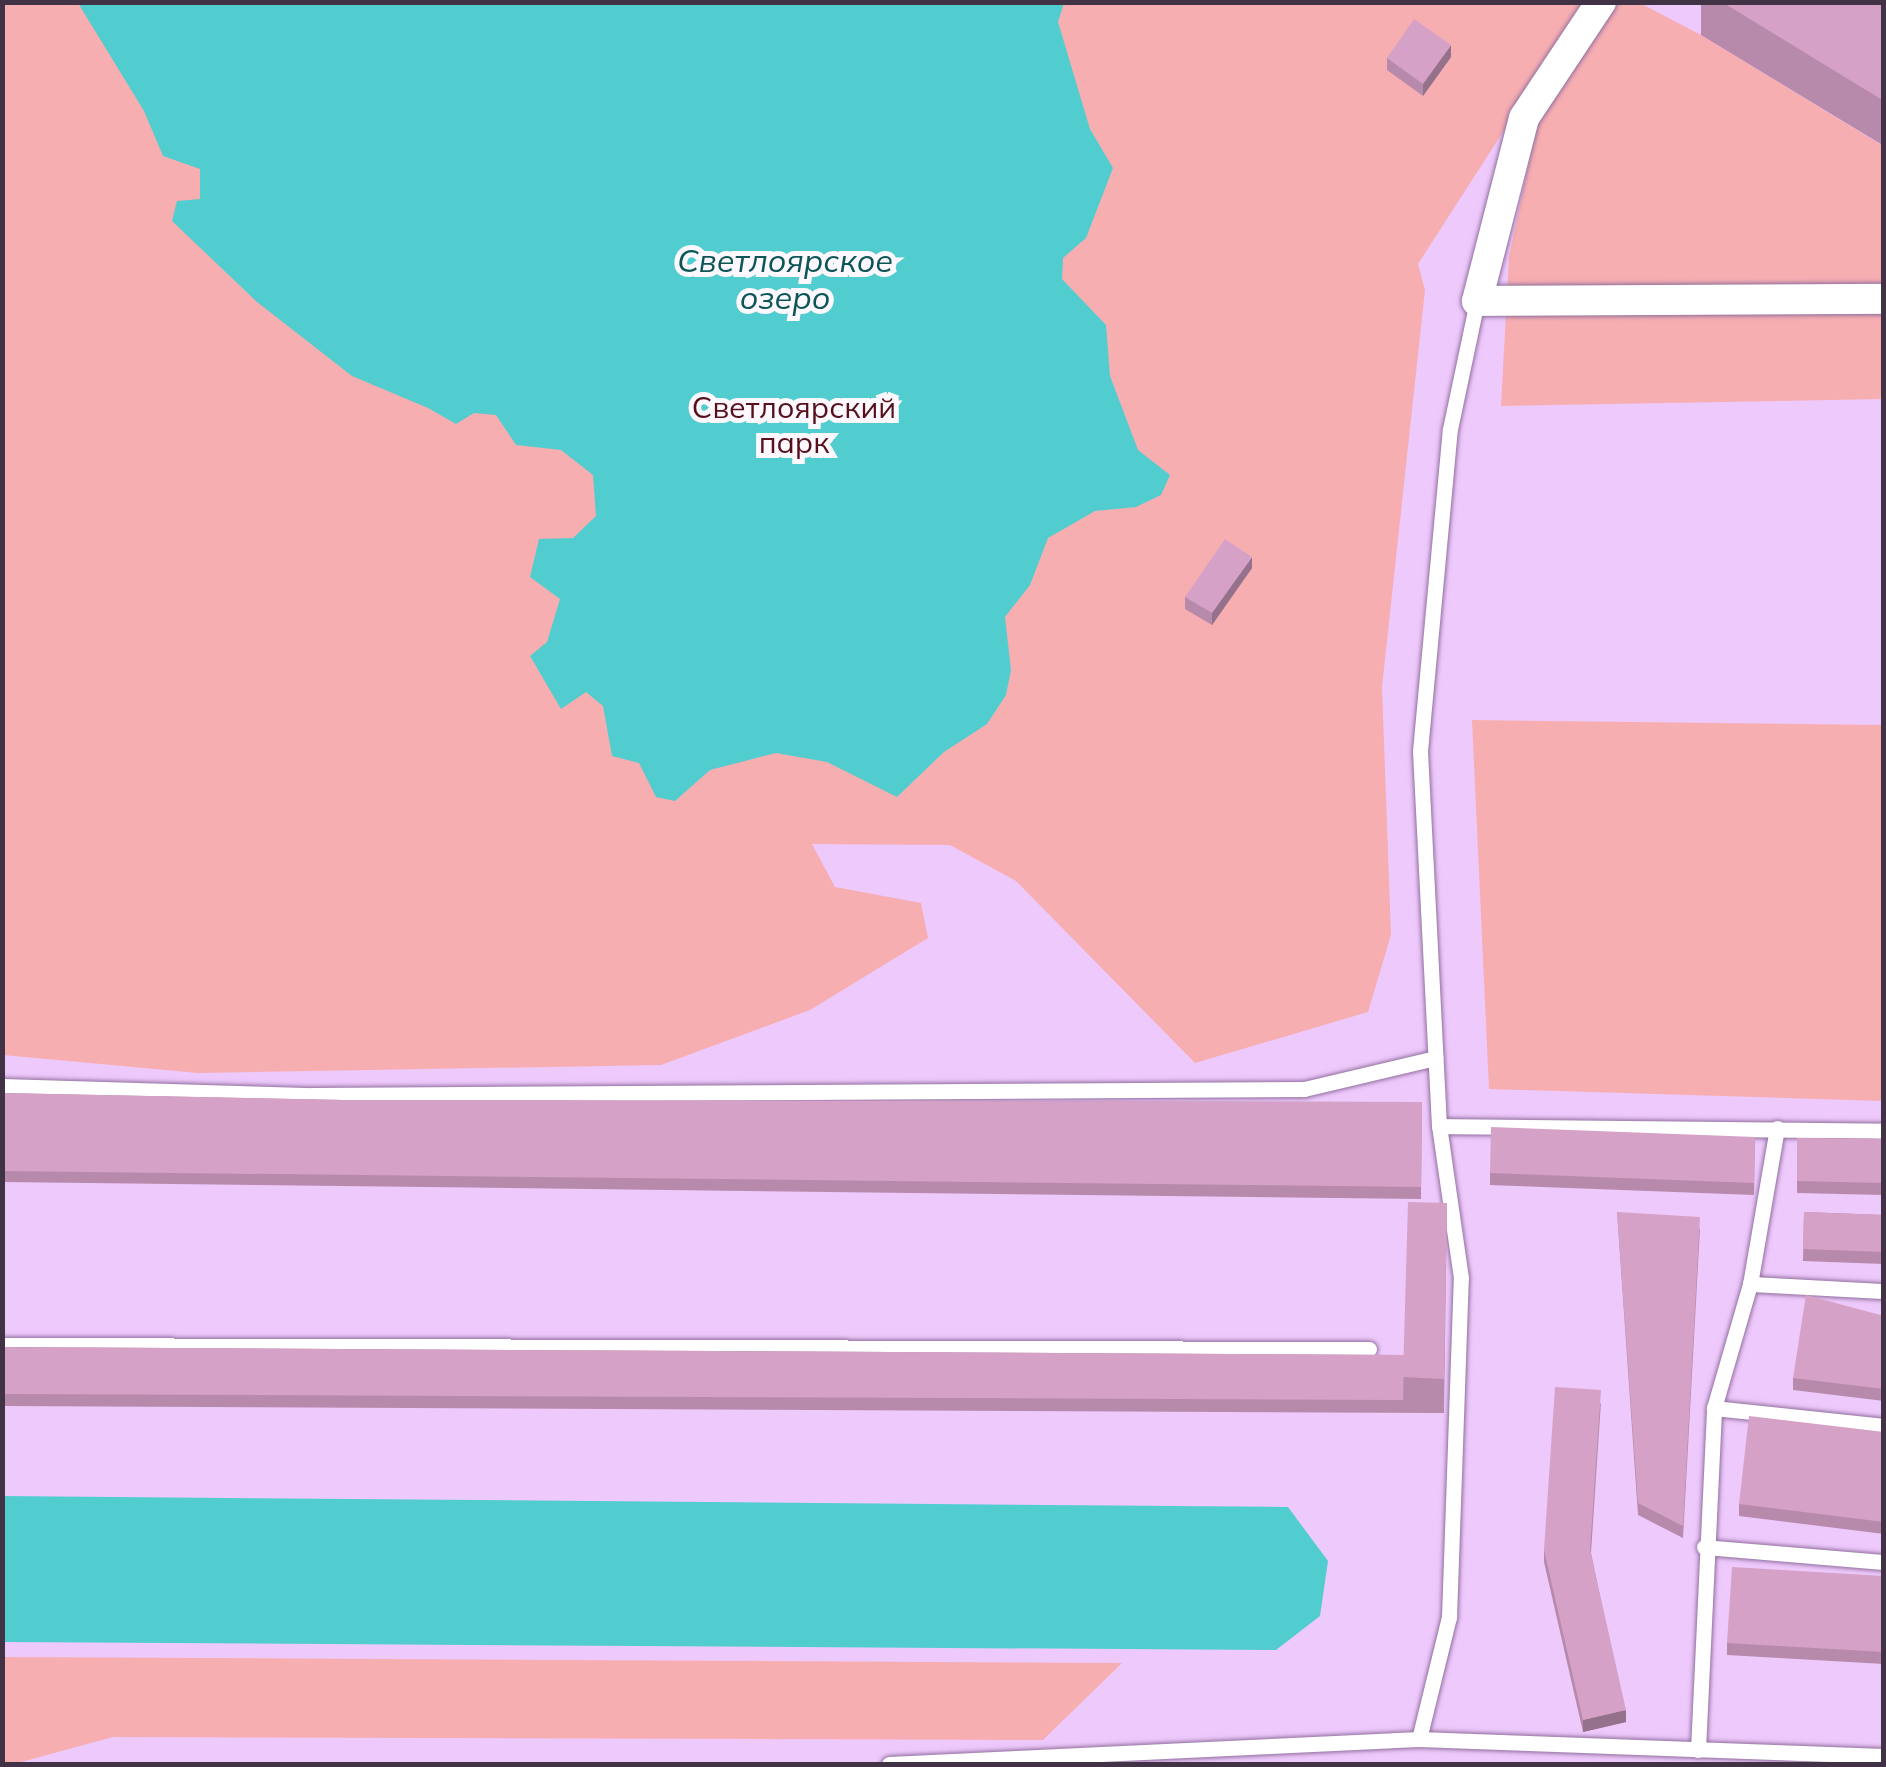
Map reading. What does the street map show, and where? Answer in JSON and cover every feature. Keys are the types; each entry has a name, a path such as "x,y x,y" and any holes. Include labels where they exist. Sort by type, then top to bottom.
{"street":[{"path":"1601,2 1524,118 1476,301 1884,299"}],"lane":[{"path":"1418,1739 1450,1617 1459,1455 1462,1278 1439,1126 1420,750 1450,428 1476,301"},
{"path":"2,1086 313,1095 1304,1089 1436,1058"},
{"path":"1439,1126 1884,1131"},
{"path":"1698,1750 1704,1547 1714,1408 1750,1284 1777,1128"},
{"path":"1750,1284 1884,1291"},
{"path":"2,1346 1369,1349"},
{"path":"1714,1408 1884,1426"},
{"path":"1704,1547 1884,1562"},
{"path":"889,1764 1109,1760 1418,1739 1698,1750 1763,1758 1884,1756"}],"green space":[{"name":"Светлоярский парк","path":"2,3 1586,3 1418,264 1425,290 1382,687 1391,935 1368,1012 1195,1063 1016,881 950,845 812,844 835,887 921,903 928,938 810,1010 661,1065 198,1073 3,1055"},
{"path":"1616,3 1640,3 1701,35 1883,146 1883,399 1501,406 1509,257 1537,125"},
{"path":"1472,720 1883,725 1883,1101 1489,1089"},
{"path":"3,1657 1122,1663 1043,1740 113,1737 14,1764 3,1763"}],"water":[{"name":"Светлоярское озеро","path":"78,3 1064,3 1058,22 1090,129 1113,168 1086,238 1063,258 1062,279 1106,325 1110,376 1138,450 1170,475 1161,495 1136,507 1095,511 1048,538 1030,585 1005,617 1011,670 1006,695 987,724 944,752 897,797 827,762 776,753 710,770 675,801 656,797 639,763 612,756 603,706 586,692 561,709 530,656 547,642 560,599 530,577 539,539 573,538 596,516 593,475 561,450 516,445 496,415 474,413 456,424 352,376 257,302 172,221 177,201 200,199 200,169 163,156 144,111"},
{"path":"3,1496 1288,1507 1328,1561 1320,1616 1276,1650 3,1642"}],"building":[{"path":"1722,2 1884,2 1884,101"},
{"path":"1414,19 1451,45 1423,84 1387,58"},
{"path":"1225,539 1252,557 1212,613 1185,597"},
{"path":"2,1093 344,1100 1422,1102 1421,1187 2,1171"},
{"path":"1491,1127 1755,1137 1754,1183 1490,1173"},
{"path":"1797,1138 1884,1139 1884,1183 1797,1181"},
{"path":"1408,1202 1447,1203 1444,1379 1403,1377"},
{"path":"1617,1212 1700,1217 1683,1526 1638,1503"},
{"path":"1804,1212 1884,1215 1884,1252 1803,1249"},
{"path":"1806,1295 1884,1316 1884,1389 1793,1378"},
{"path":"2,1347 1404,1355 1403,1400 2,1394"},
{"path":"1555,1387 1601,1390 1590,1550 1626,1710 1583,1720 1544,1550"},
{"path":"1749,1416 1884,1432 1884,1522 1739,1504"},
{"path":"1732,1567 1884,1576 1884,1652 1727,1643"}]}
